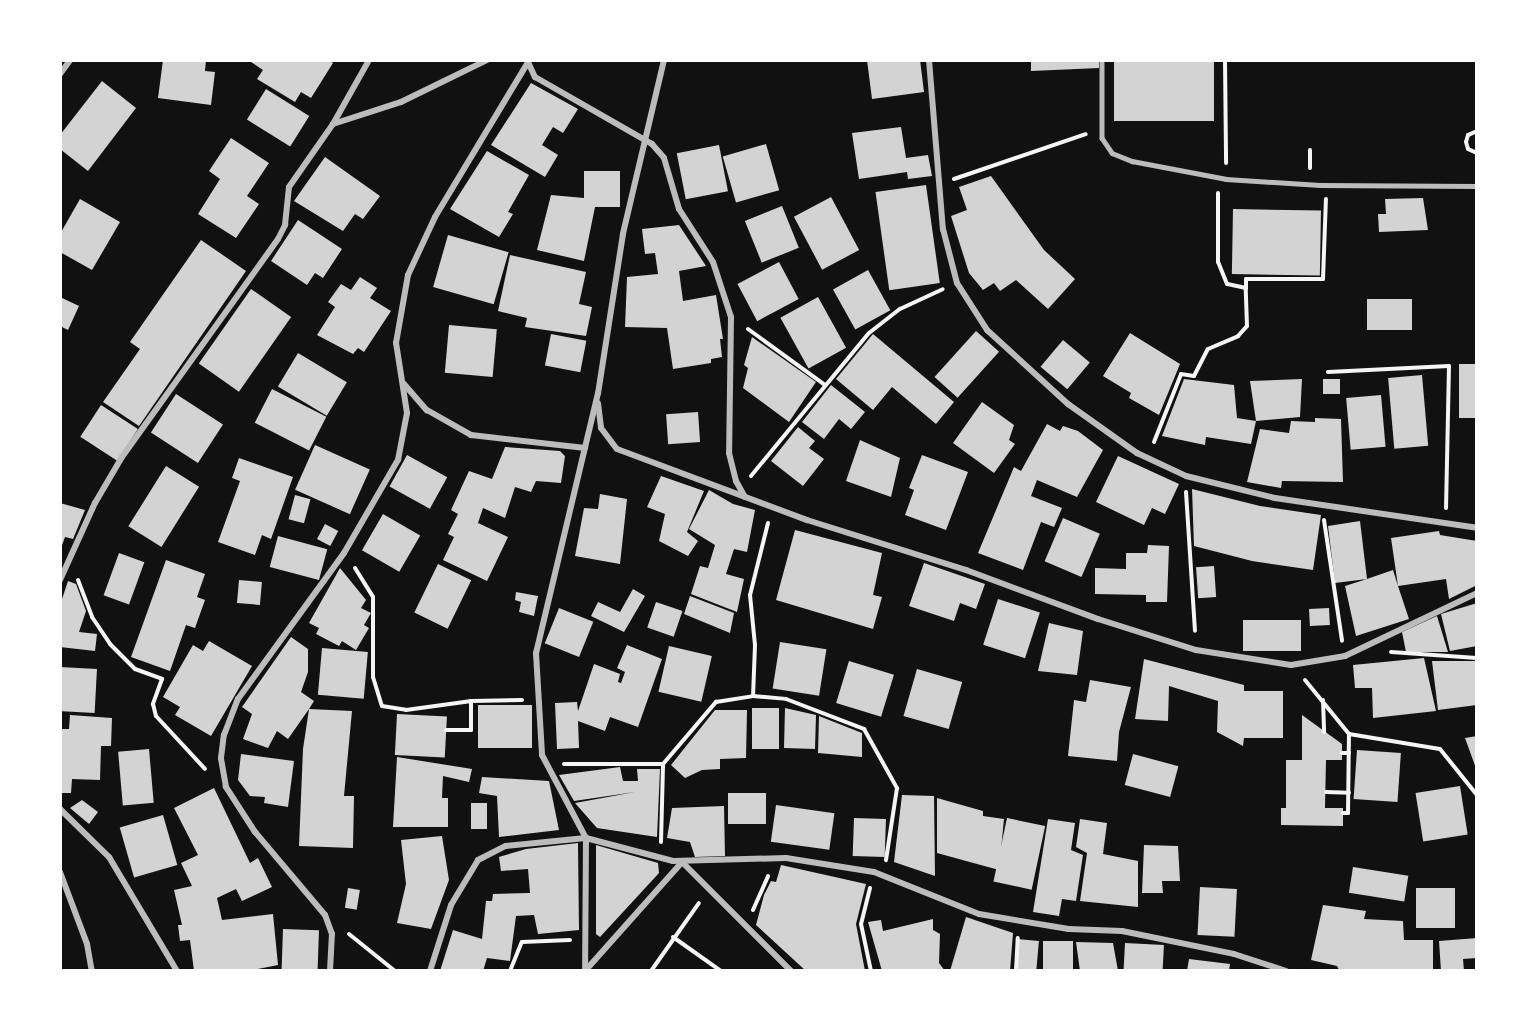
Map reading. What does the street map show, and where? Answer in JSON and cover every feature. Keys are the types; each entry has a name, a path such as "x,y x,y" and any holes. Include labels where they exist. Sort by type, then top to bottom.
{"street":[{"path":"60,74 70,60"},
{"path":"60,580 68,560 122,458 279,239 285,225 289,187 333,124 369,60"},
{"path":"333,124 401,102 487,60"},
{"path":"585,971 588,941 586,838 551,772 540,743 536,700 539,632 598,393 623,234 664,60"},
{"path":"928,60 943,229 957,283 979,320 1021,362 1096,426 1148,459 1186,476 1238,491 1323,507 1477,528"},
{"path":"527,61 535,77 644,139 664,158 679,208 713,262 730,316 729,453 740,489 746,498"},
{"path":"330,971 332,934 325,915 255,832 226,787 221,748 232,710 344,553 390,478 403,447 407,413 398,369 397,326 413,260 435,217 527,61"},
{"path":"398,369 418,401 461,432 490,439 585,448"},
{"path":"598,393 601,428 616,449 772,508 966,570 1098,620 1196,650 1262,662 1300,664 1345,656 1477,593"},
{"path":"60,809 109,858 177,971"},
{"path":"430,971 444,922 462,881 478,860 507,846 586,838 658,858 682,862 774,858 874,872 980,914 1021,922 1122,931 1234,954 1286,971"},
{"path":"682,862 791,971"},
{"path":"585,971 682,862"},
{"path":"60,872 87,944 92,971"}],"lane":[{"path":"1102,60 1100,129 1108,150 1145,165 1218,178 1326,185 1477,186"}],"path":[{"path":"1225,60 1226,178"},
{"path":"1477,131 1468,135 1466,142 1468,149 1477,153"},
{"path":"939,185 1070,139"},
{"path":"1218,178 1220,268 1227,284 1246,288"},
{"path":"1148,459 1181,374 1194,376 1208,350 1238,336 1247,326 1246,279 1323,279 1326,185"},
{"path":"740,489 825,385 886,318 957,283"},
{"path":"730,316 825,385"},
{"path":"1328,372 1449,366 1445,524"},
{"path":"1186,476 1196,650"},
{"path":"1323,507 1345,656"},
{"path":"753,696 755,645 750,596 772,508"},
{"path":"344,553 372,593 373,677 382,706 406,710 471,701 536,700"},
{"path":"68,560 92,617 110,644 135,669 162,679 153,704 160,721 226,787"},
{"path":"1376,642 1397,655 1477,658"},
{"path":"1300,664 1298,672 1349,734 1348,813 1343,813"},
{"path":"658,858 663,829 663,764 716,702 753,696 786,699 864,729 897,788 886,863 874,872 861,924 871,971"},
{"path":"1323,700 1324,732"},
{"path":"446,730 471,730 471,701"},
{"path":"1349,734 1440,748 1477,795"},
{"path":"1342,753 1349,753"},
{"path":"551,772 568,761 663,764"},
{"path":"1326,792 1349,793"},
{"path":"744,926 774,858"},
{"path":"651,971 690,914"},
{"path":"1016,971 1021,922"},
{"path":"346,932 395,971"},
{"path":"673,937 721,971"},
{"path":"510,971 522,942 588,941"}],"building":[{"path":"163,60 206,60 205,71 215,72 211,105 158,98"},
{"path":"248,60 329,60 333,63 311,98 301,92 295,102 257,79 263,70"},
{"path":"867,60 920,60 924,92 872,99"},
{"path":"1031,60 1099,60 1099,68 1031,71"},
{"path":"1114,60 1214,60 1214,121 1114,121"},
{"path":"102,81 136,108 88,171 60,149 60,135"},
{"path":"531,83 578,109 563,133 553,127 542,145 558,155 545,177 491,145"},
{"path":"266,89 309,116 290,147 247,120"},
{"path":"901,127 906,158 928,155 932,176 908,179 907,172 859,179 852,133"},
{"path":"231,138 269,163 247,196 259,204 236,238 198,214 220,179 209,171"},
{"path":"766,144 779,190 736,203 723,156"},
{"path":"719,145 728,191 686,199 677,153"},
{"path":"487,151 529,175 508,212 513,214 499,237 450,209"},
{"path":"325,157 380,196 363,219 355,214 343,231 294,201"},
{"path":"584,171 620,171 620,207 595,207 584,261 537,250 551,195 584,198"},
{"path":"991,176 1044,250 1075,279 1048,309 1016,280 1000,291 994,283 983,290 969,273 951,216 967,210 959,187"},
{"path":"926,185 940,283 889,290 875,192"},
{"path":"831,197 859,250 822,270 794,217"},
{"path":"1423,198 1428,230 1379,232 1378,214 1386,214 1385,199"},
{"path":"80,199 120,222 92,270 60,252 60,234"},
{"path":"782,206 799,248 762,263 745,221"},
{"path":"1233,209 1321,211 1320,276 1232,274"},
{"path":"298,220 342,249 323,278 315,273 307,285 271,261"},
{"path":"679,225 706,266 679,271 683,301 716,295 723,339 720,339 722,357 711,359 711,363 673,369 667,328 625,327 627,277 658,274 655,253 645,254 642,229"},
{"path":"448,235 509,252 494,304 433,287"},
{"path":"201,240 246,271 139,426 103,402 140,349 130,342"},
{"path":"510,255 586,272 579,304 592,307 586,336 525,327 527,318 498,311"},
{"path":"779,262 799,299 757,321 738,284"},
{"path":"868,270 890,310 855,330 833,289"},
{"path":"360,277 377,288 370,298 391,311 364,352 358,348 353,354 317,335 335,307 328,302 341,284 351,290"},
{"path":"251,289 291,317 239,392 199,364"},
{"path":"60,297 79,306 68,330 62,327 60,332"},
{"path":"818,297 846,348 809,369 780,318"},
{"path":"1367,299 1412,299 1412,330 1367,330"},
{"path":"449,325 497,329 493,377 445,373"},
{"path":"976,331 999,352 958,398 935,377"},
{"path":"1130,333 1180,364 1159,415 1129,398 1131,393 1103,376"},
{"path":"551,334 586,341 580,372 545,365"},
{"path":"873,334 954,402 936,424 892,387 873,410 836,379"},
{"path":"752,337 816,382 789,422 743,388 748,368 744,365"},
{"path":"1063,340 1090,362 1067,389 1041,367"},
{"path":"298,353 347,382 327,416 278,386"},
{"path":"1459,364 1477,364 1477,418 1459,418"},
{"path":"1422,375 1428,446 1394,449 1388,378"},
{"path":"1184,379 1234,385 1237,418 1256,421 1251,444 1206,437 1205,445 1162,436"},
{"path":"1302,379 1300,417 1256,421 1250,381"},
{"path":"1323,379 1340,379 1340,394 1323,394"},
{"path":"831,385 865,412 851,429 839,419 824,439 802,422"},
{"path":"272,389 326,417 309,451 255,423"},
{"path":"176,394 223,424 198,463 151,433"},
{"path":"1381,395 1386,447 1351,450 1346,398"},
{"path":"982,402 1014,425 1009,440 1015,444 994,473 953,443"},
{"path":"101,405 138,429 117,461 80,437"},
{"path":"698,412 700,442 668,444 666,414"},
{"path":"1315,418 1341,419 1343,482 1282,481 1281,488 1247,482 1260,429 1289,433 1291,421 1315,422"},
{"path":"1047,424 1060,431 1063,426 1078,431 1103,450 1077,497 1037,480 1031,496 1062,508 1054,527 1041,522 1023,570 978,553 1014,467 1021,471"},
{"path":"798,427 815,441 809,448 824,459 803,486 771,461"},
{"path":"860,440 900,458 891,497 846,481"},
{"path":"315,445 370,469 350,514 295,490"},
{"path":"505,447 560,451 565,456 561,483 536,481 531,492 515,487 505,518 483,508 478,523 508,537 487,581 443,560 454,537 448,534 458,514 451,510 469,471 492,479"},
{"path":"407,455 447,477 430,509 390,486"},
{"path":"922,455 968,472 946,530 905,515 914,490 909,488"},
{"path":"1118,456 1179,484 1165,514 1152,508 1144,525 1096,502"},
{"path":"239,458 293,477 271,539 262,535 255,555 218,542 240,481 232,478"},
{"path":"166,466 199,487 161,547 128,526"},
{"path":"661,476 704,491 687,532 698,541 688,556 659,541 665,514 647,507"},
{"path":"1192,489 1260,506 1321,515 1313,570 1252,561 1194,546"},
{"path":"709,490 733,504 755,510 747,552 734,549 726,574 744,579 737,612 691,594 700,566 708,568 715,545 689,529"},
{"path":"600,494 627,499 620,564 575,556 584,508 598,509"},
{"path":"295,495 310,499 304,523 289,519"},
{"path":"60,503 85,510 73,539 65,537 60,551"},
{"path":"383,514 420,536 399,572 362,550"},
{"path":"1063,518 1100,534 1081,577 1045,561"},
{"path":"1360,521 1367,579 1335,583 1328,526"},
{"path":"325,524 338,531 330,546 317,539"},
{"path":"795,530 882,553 873,595 882,597 873,629 776,600"},
{"path":"1439,531 1440,535 1477,541 1477,585 1449,599 1446,579 1398,586 1391,538"},
{"path":"278,536 327,549 319,580 270,567"},
{"path":"1148,545 1169,546 1167,602 1146,602 1146,595 1095,594 1095,568 1126,569 1126,553 1147,553"},
{"path":"119,553 144,562 129,605 104,595"},
{"path":"166,560 205,574 197,597 205,600 195,628 186,625 170,671 131,657"},
{"path":"924,563 985,584 976,609 960,603 954,621 909,606"},
{"path":"438,564 471,580 448,629 414,613"},
{"path":"1214,566 1216,597 1198,598 1196,567"},
{"path":"340,568 366,600 361,608 371,613 364,625 369,628 356,650 342,641 339,646 316,634 319,628 309,623"},
{"path":"1393,570 1409,619 1356,636 1345,586"},
{"path":"239,580 262,582 260,605 237,603"},
{"path":"68,581 76,584 86,611 79,632 97,634 95,651 60,647 60,605"},
{"path":"633,589 645,596 624,632 591,616 598,602 620,612"},
{"path":"516,592 538,596 534,616 519,612 521,602 515,600"},
{"path":"690,596 734,613 730,633 684,614"},
{"path":"998,599 1040,613 1025,658 983,645"},
{"path":"656,602 682,611 674,637 647,628"},
{"path":"1477,603 1477,646 1450,651 1441,614"},
{"path":"559,608 593,622 579,657 545,643"},
{"path":"1329,608 1330,625 1310,626 1309,609"},
{"path":"1437,616 1448,652 1406,652 1402,632"},
{"path":"1243,620 1301,620 1301,651 1243,651"},
{"path":"1049,623 1083,631 1077,675 1038,671"},
{"path":"291,637 308,649 308,672 301,692 314,701 288,739 277,731 268,748 243,739 252,714 242,707"},
{"path":"209,641 252,666 211,736 175,715 180,707 163,697 193,645 203,651"},
{"path":"780,642 826,649 819,696 773,688"},
{"path":"627,645 662,659 638,727 610,717 605,731 578,721 579,748 557,749 555,703 577,702 578,711 594,664 620,674 618,682 621,683 625,672 617,668"},
{"path":"669,646 712,656 701,702 658,692"},
{"path":"322,648 368,652 364,699 318,695"},
{"path":"1424,658 1436,711 1373,718 1372,688 1355,688 1353,665"},
{"path":"1144,659 1244,685 1244,691 1283,691 1283,738 1244,738 1243,746 1217,732 1218,701 1169,686 1168,721 1135,719"},
{"path":"849,661 894,675 881,717 836,703"},
{"path":"1432,661 1477,661 1477,705 1438,710"},
{"path":"60,667 97,669 95,713 60,711"},
{"path":"917,669 962,682 949,729 903,716"},
{"path":"1090,680 1131,687 1119,732 1117,761 1068,756 1074,700 1086,702"},
{"path":"478,705 532,705 532,748 478,748"},
{"path":"752,708 779,708 779,749 752,749"},
{"path":"785,708 816,715 815,749 784,748"},
{"path":"309,709 352,711 344,796 354,796 353,848 299,846 303,749"},
{"path":"715,710 747,710 746,758 720,759 720,769 702,770 685,778 671,765"},
{"path":"397,714 447,717 445,758 395,755"},
{"path":"70,715 112,718 111,746 101,746 100,780 72,779 71,793 60,793 60,729 69,729"},
{"path":"1302,715 1342,744 1342,760 1326,760 1325,808 1343,808 1343,826 1281,825 1281,808 1286,808 1286,760 1302,760"},
{"path":"819,716 862,733 862,757 818,753"},
{"path":"1477,736 1477,771 1465,738"},
{"path":"149,749 154,803 123,805 118,752"},
{"path":"1357,750 1401,753 1397,802 1354,799"},
{"path":"241,754 294,761 288,807 264,803 265,797 250,796 238,780"},
{"path":"1133,754 1178,766 1170,797 1125,785"},
{"path":"397,757 472,769 469,782 443,776 442,798 448,798 448,827 393,827"},
{"path":"620,767 623,781 638,781 637,769 660,769 657,837 597,828 575,803 635,792 574,801 559,775"},
{"path":"482,777 549,781 559,830 499,837 497,796 479,793"},
{"path":"1460,786 1468,834 1423,841 1416,793"},
{"path":"214,788 250,863 258,858 272,887 242,901 236,889 217,898 222,920 273,914 278,965 247,971 194,971 190,940 180,941 178,925 182,925 174,890 192,886 181,863 198,855 174,808"},
{"path":"728,793 766,793 766,824 728,824"},
{"path":"902,795 934,796 935,876 894,862"},
{"path":"937,798 983,811 983,816 1004,819 999,870 937,853"},
{"path":"82,800 98,812 89,824 70,808"},
{"path":"471,803 487,803 487,829 471,829"},
{"path":"776,805 834,813 829,850 771,842"},
{"path":"724,806 725,856 695,857 690,842 667,838 672,808"},
{"path":"163,815 177,865 134,877 120,827"},
{"path":"854,818 886,819 885,857 853,856"},
{"path":"1007,818 1045,826 1032,890 993,882"},
{"path":"1048,819 1075,823 1071,850 1083,855 1076,901 1062,899 1059,916 1033,912"},
{"path":"1080,819 1107,823 1103,854 1138,861 1138,907 1080,901 1087,853 1076,847"},
{"path":"442,836 449,880 431,929 397,923 406,884 401,840"},
{"path":"578,843 579,930 538,934 534,915 516,916 510,961 487,958 483,971 440,971 453,930 482,939 486,901 492,901 493,894 530,893 528,869 501,871 499,857 526,849"},
{"path":"596,845 658,863 659,873 600,937 596,934"},
{"path":"1144,845 1178,846 1180,881 1162,881 1163,893 1142,893"},
{"path":"781,865 866,884 856,924 865,971 806,971 756,925 764,895 771,881 776,882"},
{"path":"1353,867 1408,876 1404,901 1349,893"},
{"path":"1200,887 1237,889 1234,937 1197,935"},
{"path":"348,888 360,890 357,910 345,908"},
{"path":"1416,888 1455,888 1455,928 1416,928"},
{"path":"1323,905 1366,911 1364,919 1403,921 1404,940 1433,940 1433,971 1339,970 1337,966 1311,960"},
{"path":"966,917 1013,933 1010,971 950,971"},
{"path":"933,919 933,930 940,934 939,963 945,971 882,971 868,922 881,920 883,931"},
{"path":"283,929 319,930 318,971 282,971"},
{"path":"1477,938 1477,958 1463,959 1464,971 1441,971 1439,941"},
{"path":"1017,939 1039,941 1036,971 1014,971"},
{"path":"1043,941 1073,941 1073,971 1043,971"},
{"path":"1076,942 1113,943 1118,971 1080,971"},
{"path":"1125,943 1164,945 1163,971 1124,970"},
{"path":"1189,959 1230,964 1229,971 1187,971"}]}
